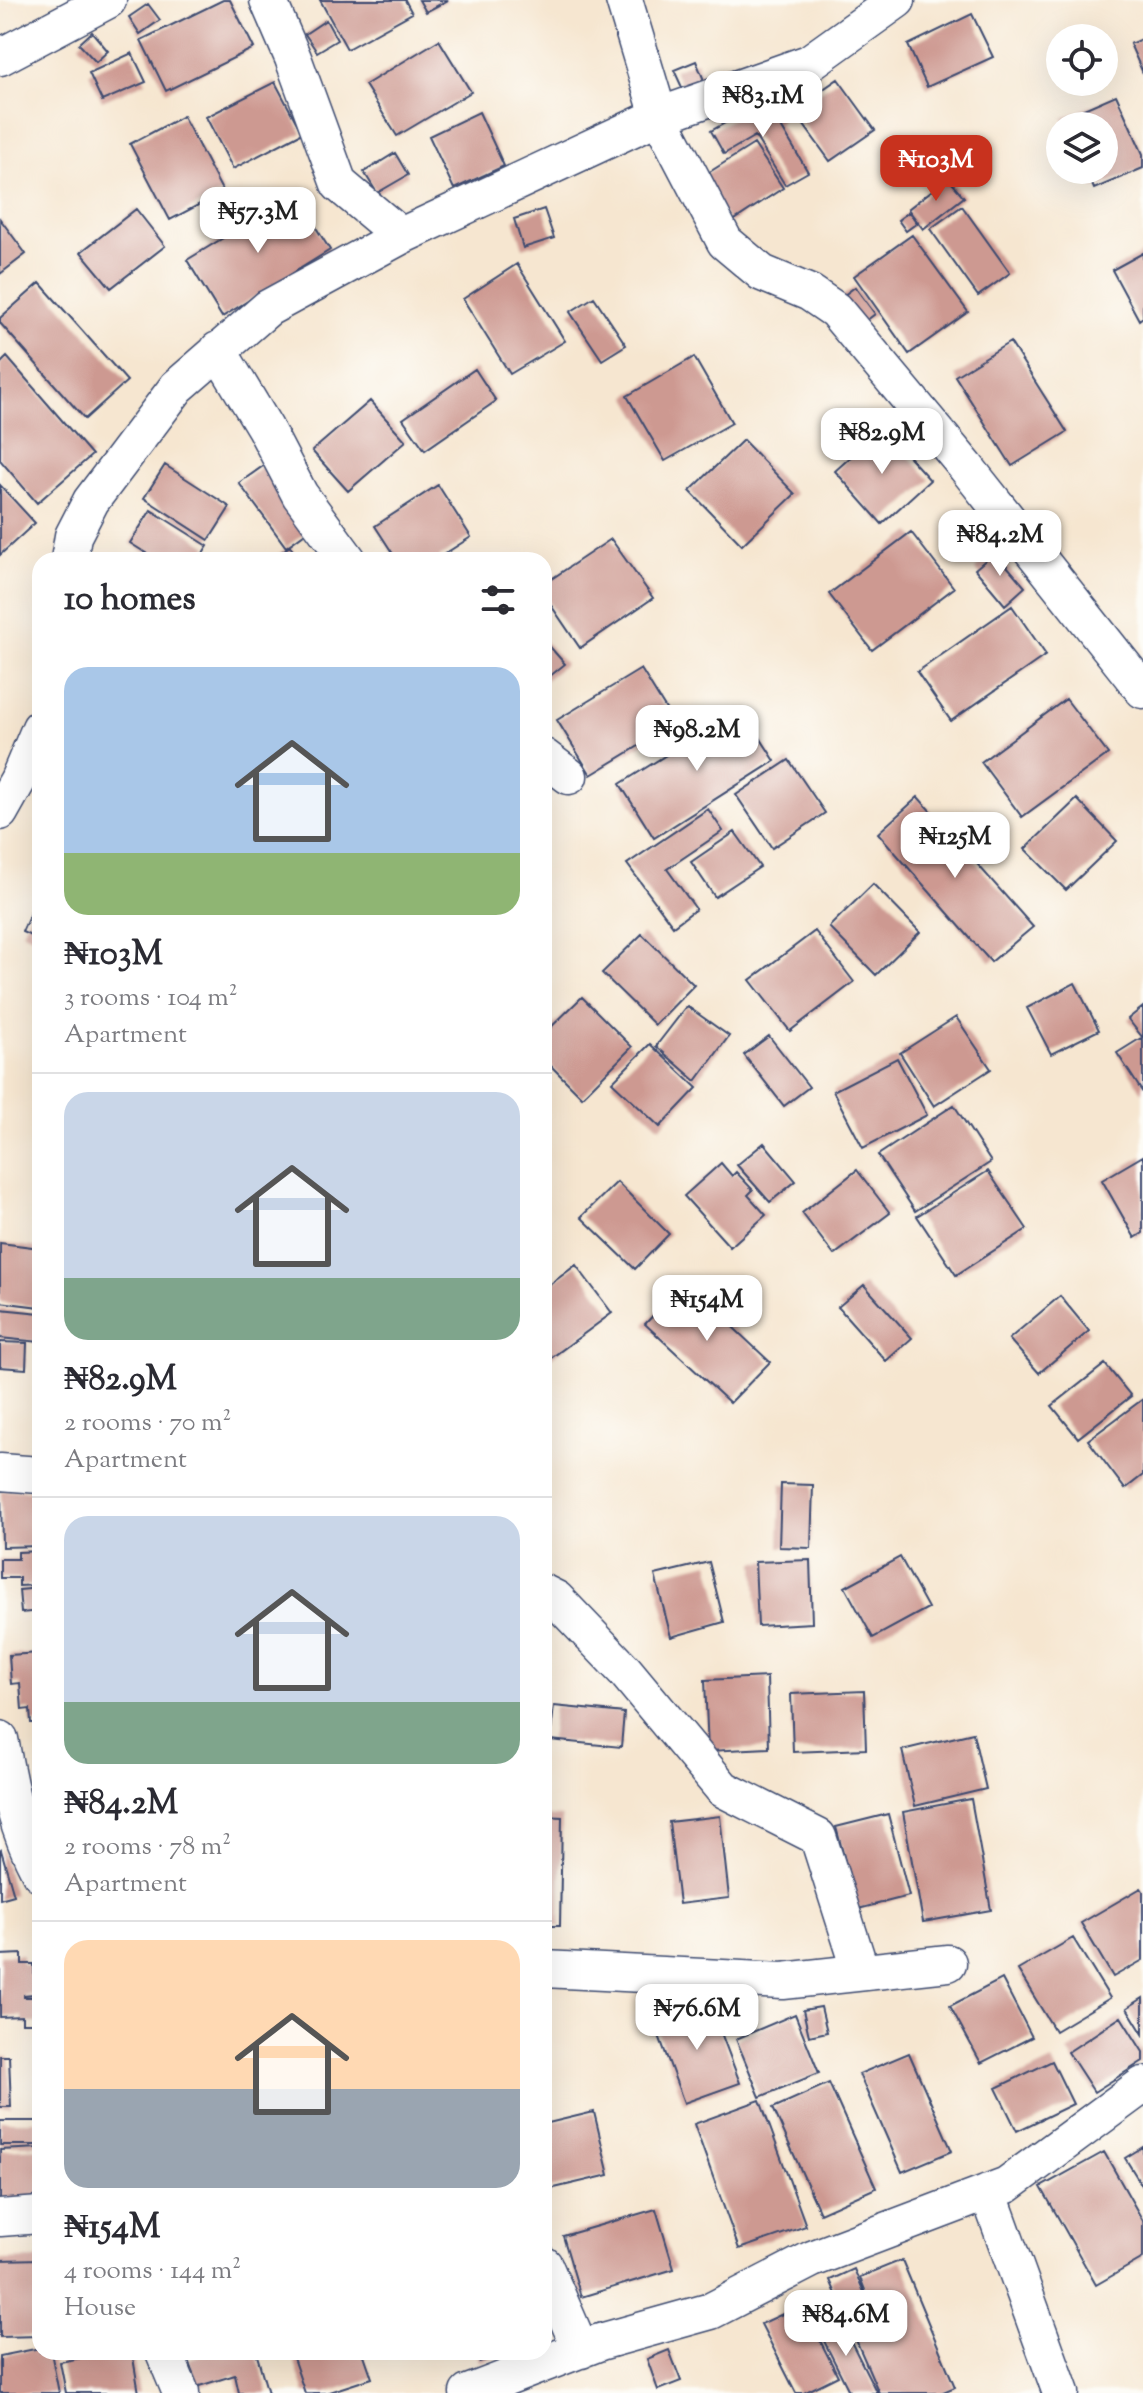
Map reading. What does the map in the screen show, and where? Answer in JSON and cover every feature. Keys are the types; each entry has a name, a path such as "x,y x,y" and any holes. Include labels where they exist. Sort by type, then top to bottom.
{"street":[{"path":"0,57 108,0"},
{"path":"268,0 293,58 339,184 401,236"},
{"path":"624,0 659,116 725,242 762,273 810,293 835,310 966,467 1143,690"},
{"path":"70,552 73,536 91,501 177,387 268,308 401,236 659,116 809,63 897,0"},
{"path":"218,350 265,428 300,495 342,552"},
{"path":"0,812 29,778"},
{"path":"0,1472 32,1474"},
{"path":"552,1597 625,1671 723,1789 818,1837 861,1972"},
{"path":"0,1739 9,1789 25,1845 32,1858"},
{"path":"552,1969 783,1981 948,1963"},
{"path":"468,2393 600,2342 711,2311 812,2259 1007,2185 1143,2085"},
{"path":"988,2192 1061,2393"},
{"path":"0,2218 32,2216"},
{"path":"552,2283 581,2350"},
{"path":"167,2360 181,2393"}],"building":[{"path":"223,0 230,0 254,48 166,91 141,40"},
{"path":"320,0 405,0 412,13 347,49"},
{"path":"419,0 448,0 426,12"},
{"path":"148,4 160,20 140,34 129,17"},
{"path":"972,14 993,57 927,87 908,45"},
{"path":"326,20 337,40 317,52 305,34"},
{"path":"92,32 108,51 96,62 79,44"},
{"path":"1143,38 1143,73 1130,44"},
{"path":"439,40 471,92 397,136 365,85"},
{"path":"132,53 146,82 102,101 89,73"},
{"path":"696,61 706,85 685,94 674,70"},
{"path":"838,79 875,130 830,161 793,110"},
{"path":"275,82 302,133 233,169 206,117"},
{"path":"1116,96 1143,154 1143,168 1118,179 1118,112 1077,112"},
{"path":"769,98 782,121 779,123 808,172 785,185 755,136 724,154 711,131"},
{"path":"479,112 504,166 454,189 429,136"},
{"path":"183,116 223,192 170,220 130,144"},
{"path":"754,144 783,188 730,223 700,178"},
{"path":"395,153 408,175 377,193 364,172"},
{"path":"948,178 964,197 923,229 908,209"},
{"path":"295,194 330,250 222,317 187,260"},
{"path":"962,206 1010,273 978,296 930,229"},
{"path":"136,209 165,246 111,288 81,252"},
{"path":"544,209 554,238 523,248 514,219"},
{"path":"909,212 917,223 906,231 898,220"},
{"path":"0,219 26,254 0,274"},
{"path":"912,235 968,312 909,354 854,276"},
{"path":"1143,253 1143,317 1139,320 1112,270"},
{"path":"517,264 565,341 510,374 463,299"},
{"path":"40,283 127,381 85,419 0,323 0,318"},
{"path":"855,287 875,314 859,326 839,299"},
{"path":"594,297 626,345 602,360 570,312"},
{"path":"1010,342 1067,432 1012,466 955,376"},
{"path":"7,357 92,455 37,503 0,460 0,364"},
{"path":"694,357 732,423 665,461 627,396"},
{"path":"475,369 496,401 425,450 403,419"},
{"path":"370,401 406,441 348,491 312,451"},
{"path":"883,428 930,480 882,524 835,471"},
{"path":"743,440 795,494 742,545 690,491"},
{"path":"266,464 312,528 286,547 239,483"},
{"path":"165,465 230,507 209,540 144,498"},
{"path":"0,485 35,523 0,555"},
{"path":"438,485 471,537 448,552 392,552 375,526"},
{"path":"151,510 208,546 204,552 144,552 130,543"},
{"path":"911,532 954,588 872,650 829,594"},
{"path":"611,539 653,598 580,648 552,607 552,579"},
{"path":"995,552 1025,587 1005,605 975,569"},
{"path":"1012,606 1046,655 951,721 917,672"},
{"path":"552,649 565,664 552,675"},
{"path":"641,669 675,724 591,775 557,720"},
{"path":"1066,699 1108,754 1022,817 981,762"},
{"path":"741,708 775,761 654,838 620,784"},
{"path":"789,760 825,813 772,848 736,795"},
{"path":"918,797 1033,927 991,962 878,833"},
{"path":"1077,799 1117,841 1066,890 1025,849"},
{"path":"708,809 723,831 667,869 696,909 673,926 627,864"},
{"path":"735,832 760,867 715,897 691,862"},
{"path":"873,884 920,932 876,975 829,927"},
{"path":"32,910 32,936 22,932"},
{"path":"815,931 854,982 790,1031 750,980"},
{"path":"642,934 694,985 655,1025 602,973"},
{"path":"1075,983 1099,1030 1051,1054 1027,1008"},
{"path":"582,997 632,1047 582,1097 552,1067 552,1026"},
{"path":"687,1006 729,1036 696,1081 656,1046"},
{"path":"1143,1007 1143,1038 1128,1019"},
{"path":"956,1017 991,1069 934,1106 900,1053"},
{"path":"769,1036 809,1087 784,1106 744,1055"},
{"path":"1141,1038 1143,1041 1143,1093 1117,1053"},
{"path":"650,1044 697,1088 660,1127 612,1082"},
{"path":"897,1058 927,1115 863,1148 833,1091"},
{"path":"954,1105 991,1162 915,1211 878,1155"},
{"path":"764,1143 796,1181 770,1202 737,1165"},
{"path":"1143,1156 1143,1233 1135,1238 1102,1180"},
{"path":"721,1163 732,1176 736,1172 753,1190 748,1195 766,1215 730,1247 684,1196"},
{"path":"857,1170 890,1213 834,1255 802,1213"},
{"path":"988,1171 1027,1229 956,1275 917,1216"},
{"path":"617,1182 669,1234 635,1269 581,1217"},
{"path":"0,1243 32,1247 32,1306 0,1302"},
{"path":"576,1265 612,1313 552,1357 552,1283"},
{"path":"685,1282 770,1362 730,1403 645,1324"},
{"path":"864,1285 912,1338 886,1361 838,1307"},
{"path":"1060,1296 1089,1331 1039,1373 1009,1339"},
{"path":"0,1309 32,1312 32,1341 0,1338"},
{"path":"0,1342 27,1343 26,1369 0,1367"},
{"path":"1105,1364 1131,1396 1078,1438 1052,1406"},
{"path":"1143,1399 1143,1475 1125,1489 1088,1440"},
{"path":"781,1484 813,1485 811,1548 779,1547"},
{"path":"32,1490 32,1546 2,1547 1,1491"},
{"path":"32,1551 32,1585 19,1586 19,1578 0,1578 0,1559 18,1559 18,1552"},
{"path":"900,1557 928,1608 873,1638 845,1587"},
{"path":"810,1560 812,1623 758,1626 755,1562"},
{"path":"709,1562 724,1622 671,1637 655,1575"},
{"path":"32,1589 32,1612 21,1613 19,1590"},
{"path":"32,1654 32,1723 30,1709 22,1710 20,1683 11,1684 9,1655"},
{"path":"767,1677 769,1748 708,1751 705,1680"},
{"path":"864,1691 866,1749 793,1752 791,1694"},
{"path":"554,1706 624,1713 621,1747 552,1740"},
{"path":"973,1733 986,1789 915,1806 902,1750"},
{"path":"971,1799 991,1910 923,1922 903,1812"},
{"path":"888,1814 909,1896 858,1909 836,1827"},
{"path":"552,1816 562,1817 560,1926 552,1926"},
{"path":"720,1816 729,1898 679,1904 669,1822"},
{"path":"0,1851 14,1895 0,1899"},
{"path":"1141,1888 1143,1960 1113,1977 1081,1923"},
{"path":"1073,1938 1110,1998 1055,2031 1018,1970"},
{"path":"22,1954 22,1964 32,1964 32,1994 24,1997 32,1997 32,2023 22,2023 22,2016 0,2017 0,1955"},
{"path":"1002,1979 1032,2037 981,2063 950,2006"},
{"path":"1143,1998 1143,2034 1127,2008"},
{"path":"709,2001 740,2083 684,2103 654,2022"},
{"path":"821,2007 827,2032 809,2036 803,2010"},
{"path":"795,2014 819,2073 760,2097 736,2039"},
{"path":"1121,2017 1143,2052 1143,2061 1094,2092 1068,2052"},
{"path":"909,2053 952,2151 902,2172 859,2074"},
{"path":"0,2056 9,2056 11,2107 0,2107"},
{"path":"1052,2061 1073,2104 1017,2131 996,2088"},
{"path":"829,2083 876,2188 820,2213 773,2108"},
{"path":"760,2100 806,2226 739,2249 694,2124"},
{"path":"594,2112 609,2175 552,2189 552,2122"},
{"path":"0,2121 32,2121 32,2145 0,2145"},
{"path":"1143,2147 1143,2187 1125,2158"},
{"path":"32,2148 32,2205 0,2207 0,2150"},
{"path":"1104,2152 1143,2221 1143,2258 1096,2285 1041,2187"},
{"path":"656,2209 674,2269 581,2297 563,2236"},
{"path":"32,2259 32,2336 0,2337 0,2260"},
{"path":"902,2260 955,2387 941,2393 879,2393 830,2280 854,2269 880,2329 860,2277"},
{"path":"802,2305 838,2376 804,2393 796,2393 761,2324"},
{"path":"839,2318 877,2393 850,2393 818,2329"},
{"path":"32,2350 32,2360 53,2360 59,2393 0,2393 0,2356"},
{"path":"669,2350 681,2381 658,2390 647,2359"},
{"path":"133,2360 139,2393 66,2393 60,2362"},
{"path":"188,2360 258,2360 268,2393 239,2393 235,2375 196,2387"},
{"path":"294,2360 366,2360 372,2378 326,2393 305,2393"}]}
